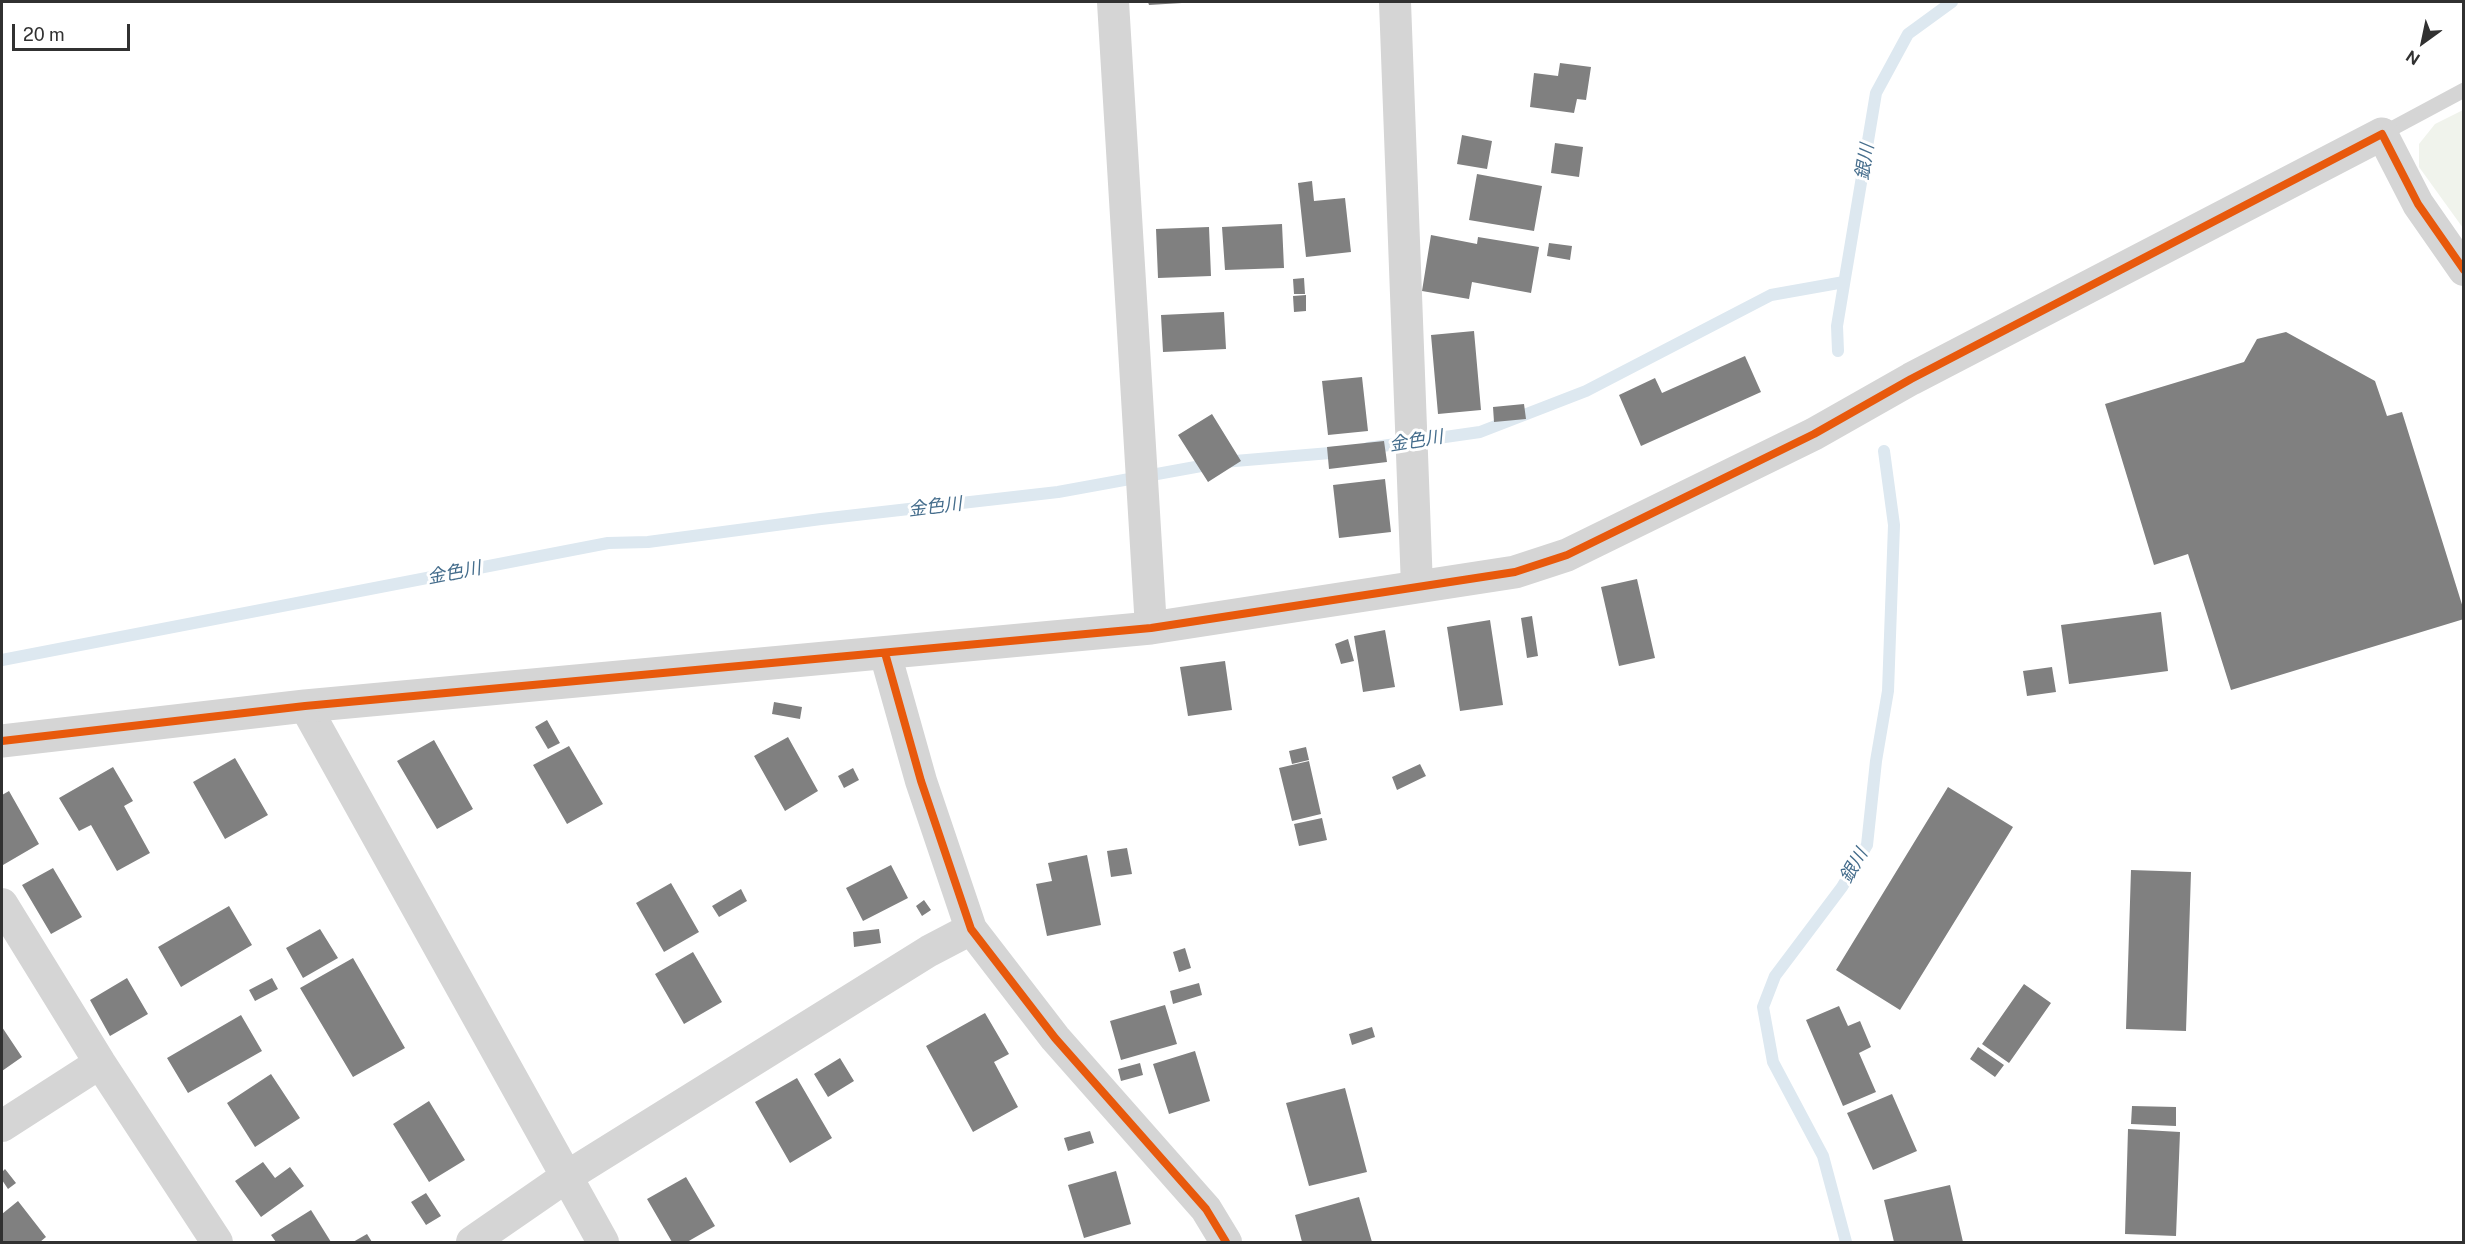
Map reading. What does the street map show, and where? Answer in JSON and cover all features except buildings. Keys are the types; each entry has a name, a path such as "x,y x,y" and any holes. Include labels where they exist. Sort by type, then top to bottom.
{"street":[{"path":"1113,2 1151,628"},
{"path":"1395,2 1417,587"},
{"path":"2,741 305,706 1151,628 1515,572 1568,555 1814,434 1911,379 2382,134 2418,204 2463,270"},
{"path":"885,653 921,782 971,930 1054,1038 1206,1209 1226,1242"},
{"path":"305,706 603,1242"},
{"path":"2,904 100,1063 217,1242"},
{"path":"472,1242 566,1177 929,951 971,930"},
{"path":"2,1126 100,1063"}],"lane":[{"path":"2382,134 2463,90"}],"shaded area":[{"path":"2463,110 2463,228 2419,167 2419,144 2435,124"}],"waterway":[{"name":"銀川","path":"1838,351 1837,326 1876,93 1908,34 1952,2"},
{"name":"金色川","path":"1368,448 1480,432 1586,391 1771,295 1844,282"},
{"name":"銀川","path":"1846,1242 1823,1156 1773,1062 1763,1007 1775,976 1842,887 1867,845 1876,761 1888,691 1894,525 1884,451"},
{"name":"金色川","path":"2,660 608,543 648,542 821,519 1058,492 1223,462 1342,452"}],"cycle path":[{"path":"2,741 305,706 1151,628 1515,572 1567,555 1814,434 1911,379 2382,134 2418,204 2464,270"},
{"path":"885,653 921,781 971,929 1055,1038 1206,1209 1226,1242"}]}
